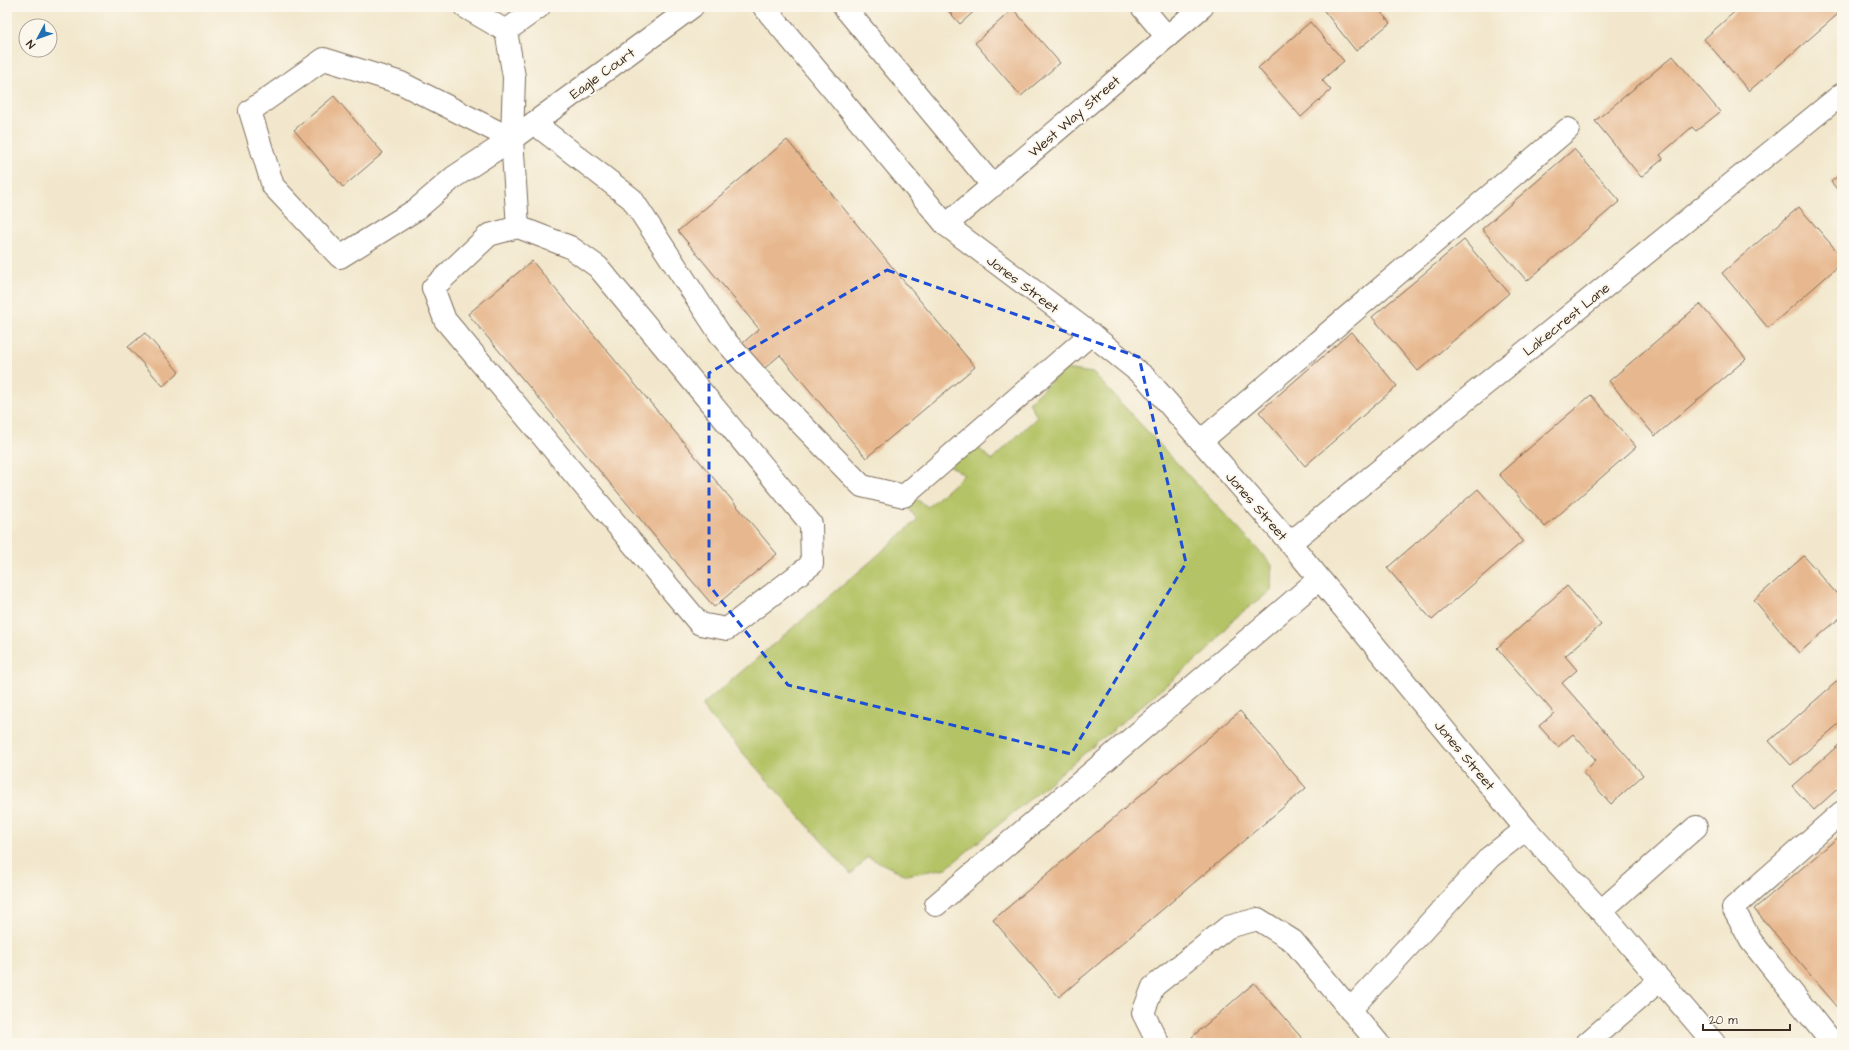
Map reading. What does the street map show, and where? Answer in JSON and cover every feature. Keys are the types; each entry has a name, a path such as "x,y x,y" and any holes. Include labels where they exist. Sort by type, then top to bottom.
{"street":[{"path":"465,7 506,31 514,78 512,139 518,227"},
{"path":"506,31 539,7"},
{"name":"Eagle Court","path":"512,139 401,83 324,59 250,111 273,186 340,257 417,209 454,177 512,139 692,7"},
{"name":"Jones Street","path":"764,7 946,225 1091,334 1146,378 1290,543 1526,829 1601,911 1714,1043"},
{"path":"844,7 993,186"},
{"path":"1142,7 1166,37"},
{"name":"West Way Street","path":"946,225 1202,7"},
{"name":"Lakecrest Lane","path":"1290,543 1842,94"},
{"path":"534,123 632,199 722,337 774,396 862,486 904,496 1091,334"},
{"path":"1201,441 1568,129"},
{"path":"518,227 570,247 598,267 811,524 812,564 728,629 700,624 445,320 433,288 489,235 518,227"},
{"path":"936,905 1320,579"},
{"path":"1832,1043 1751,941 1733,908 1842,812"},
{"path":"1601,911 1696,827"},
{"path":"1350,1010 1490,857 1526,829"},
{"path":"1158,1043 1143,1014 1153,987 1228,927 1258,919 1293,941 1378,1043"},
{"path":"1587,1043 1660,980"}],"highlighted area":[{"path":"887,270 1139,357 1186,563 1071,754 788,685 709,585 709,373"}],"green space":[{"path":"1064,369 1093,373 1272,565 1271,591 1233,619 1207,651 947,868 906,875 868,857 851,874 701,706 917,520 906,504 913,497 928,507 964,475 950,466 974,444 992,460 1037,417 1029,402"}],"building":[{"path":"945,7 979,7 960,24"},
{"path":"1321,7 1384,7 1380,11 1390,23 1356,51"},
{"path":"1740,7 1832,7 1838,14 1749,91 1704,39"},
{"path":"1013,9 1060,63 1021,96 975,43"},
{"path":"1310,22 1344,61 1322,80 1331,90 1301,117 1258,68"},
{"path":"1673,56 1720,112 1696,131 1692,127 1660,155 1663,159 1641,177 1595,121"},
{"path":"334,96 383,153 343,187 294,130"},
{"path":"787,140 975,367 866,458 780,355 758,374 737,348 759,329 678,231"},
{"path":"1574,149 1620,201 1527,281 1482,229"},
{"path":"1842,172 1842,195 1831,182"},
{"path":"1799,207 1842,257 1842,263 1768,328 1722,273"},
{"path":"1464,240 1509,293 1418,371 1372,317"},
{"path":"532,261 777,554 714,607 468,314"},
{"path":"1700,304 1746,359 1655,436 1609,381"},
{"path":"1351,332 1397,386 1305,466 1259,412"},
{"path":"145,333 179,372 163,386 128,347"},
{"path":"1591,395 1636,447 1545,527 1499,474"},
{"path":"1478,489 1523,541 1432,620 1387,568"},
{"path":"1804,556 1842,600 1842,616 1799,653 1754,600"},
{"path":"1567,586 1601,625 1565,656 1577,670 1562,683 1643,775 1611,804 1583,773 1596,760 1573,734 1558,747 1539,726 1554,713 1497,648"},
{"path":"1842,677 1842,721 1791,765 1769,741"},
{"path":"1240,711 1306,788 1059,997 993,920"},
{"path":"1842,742 1842,785 1814,810 1792,786"},
{"path":"1842,834 1842,1010 1841,1011 1754,909"},
{"path":"1254,983 1306,1043 1197,1043 1192,1037"}]}
